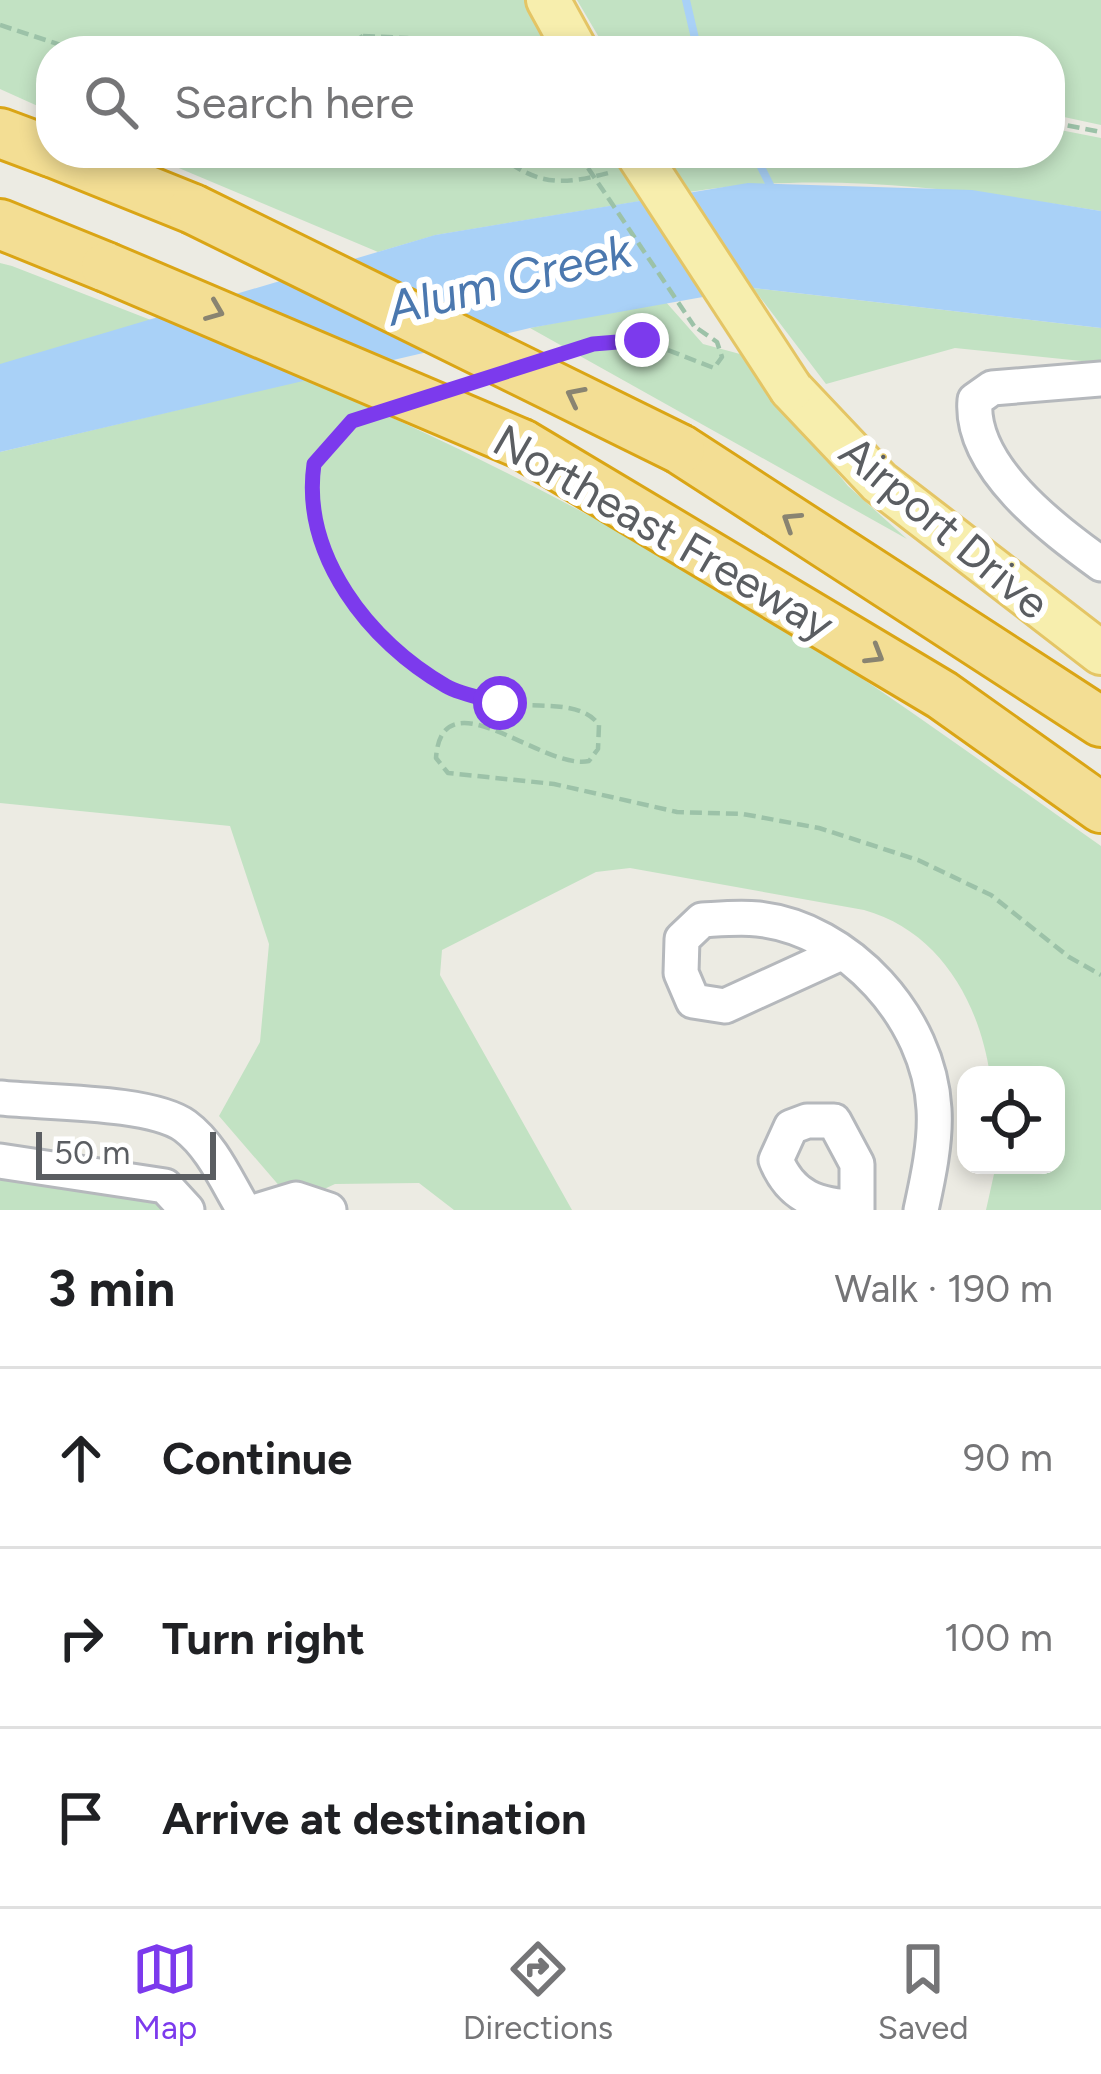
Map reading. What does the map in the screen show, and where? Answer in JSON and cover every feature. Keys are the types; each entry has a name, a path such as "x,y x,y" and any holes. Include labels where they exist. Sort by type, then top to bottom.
{"highway":[{"name":"Northeast Freeway","path":"0,133 36,146"},
{"name":"Northeast Freeway","path":"92,168 193,209 680,448 1101,722"},
{"name":"Northeast Freeway","path":"0,224 522,444 942,695 1101,808"},
{"path":"0,238 106,267"}],"main road":[{"path":"548,0 568,36"},
{"name":"Airport Drive","path":"631,168 791,389 879,482 1101,653"}],"lane":[{"path":"1099,561 1052,529 1004,475 974,418 975,400 992,388 1101,379"},
{"path":"841,953 868,973 904,1016 926,1067 934,1108 921,1210"},
{"path":"0,1098 147,1113 183,1124 208,1150 244,1210"},
{"path":"0,1161 165,1186 187,1210"},
{"path":"260,1210 296,1199 329,1210"}],"path":[{"path":"0,25 36,37"},
{"path":"1065,125 1101,132"},
{"path":"515,168 526,177 578,182 612,168"},
{"path":"549,358 618,338 642,340 694,365 714,368 722,357 717,342 694,326 588,168"},
{"path":"374,414 352,421 314,464 310,487 327,562 354,602 399,652 449,688 500,703 584,711 598,725 598,748 589,761 573,764 487,724 468,720 449,726 437,740 436,758 448,773 554,784 677,812 743,814 819,828 918,860 992,895 1101,975"}],"green space":[{"path":"0,0 526,0 546,36 36,36 36,105 0,89"},
{"path":"577,0 1101,0 1101,125 1065,117 1065,36 598,36"},
{"path":"1065,131 1101,138 1101,211 895,185 791,183 689,192 674,168 1065,168"},
{"path":"179,168 620,168 641,201 436,235 378,252"},
{"path":"0,263 156,322 121,331 0,411"},
{"path":"753,288 1101,328 1101,363 955,348 826,384"},
{"path":"665,301 703,344 740,354 848,486 907,539 530,328"},
{"path":"307,379 512,475 645,546 872,685 1101,846 1101,1210 986,1210 994,1174 1065,1174 1065,1066 988,1066 965,996 934,952 914,934 864,910 630,868 596,872 442,950 440,975 572,1210 454,1210 419,1183 335,1184 294,1203 219,1116 260,1042 269,944 230,826 0,803 0,452"},
{"path":"0,1179 147,1192 169,1210 0,1210"}],"water":[{"name":"Alum Creek","path":"748,183 972,190 1101,211 1101,328 753,288 530,328 0,452 0,364 435,235"}],"waterway":[{"path":"686,0 694,36"},
{"path":"762,168 772,189"}],"route":[{"path":"500,703 449,688 399,652 354,602 327,562 315,529 310,487 314,464 352,421 593,344 618,338 642,340"}]}
